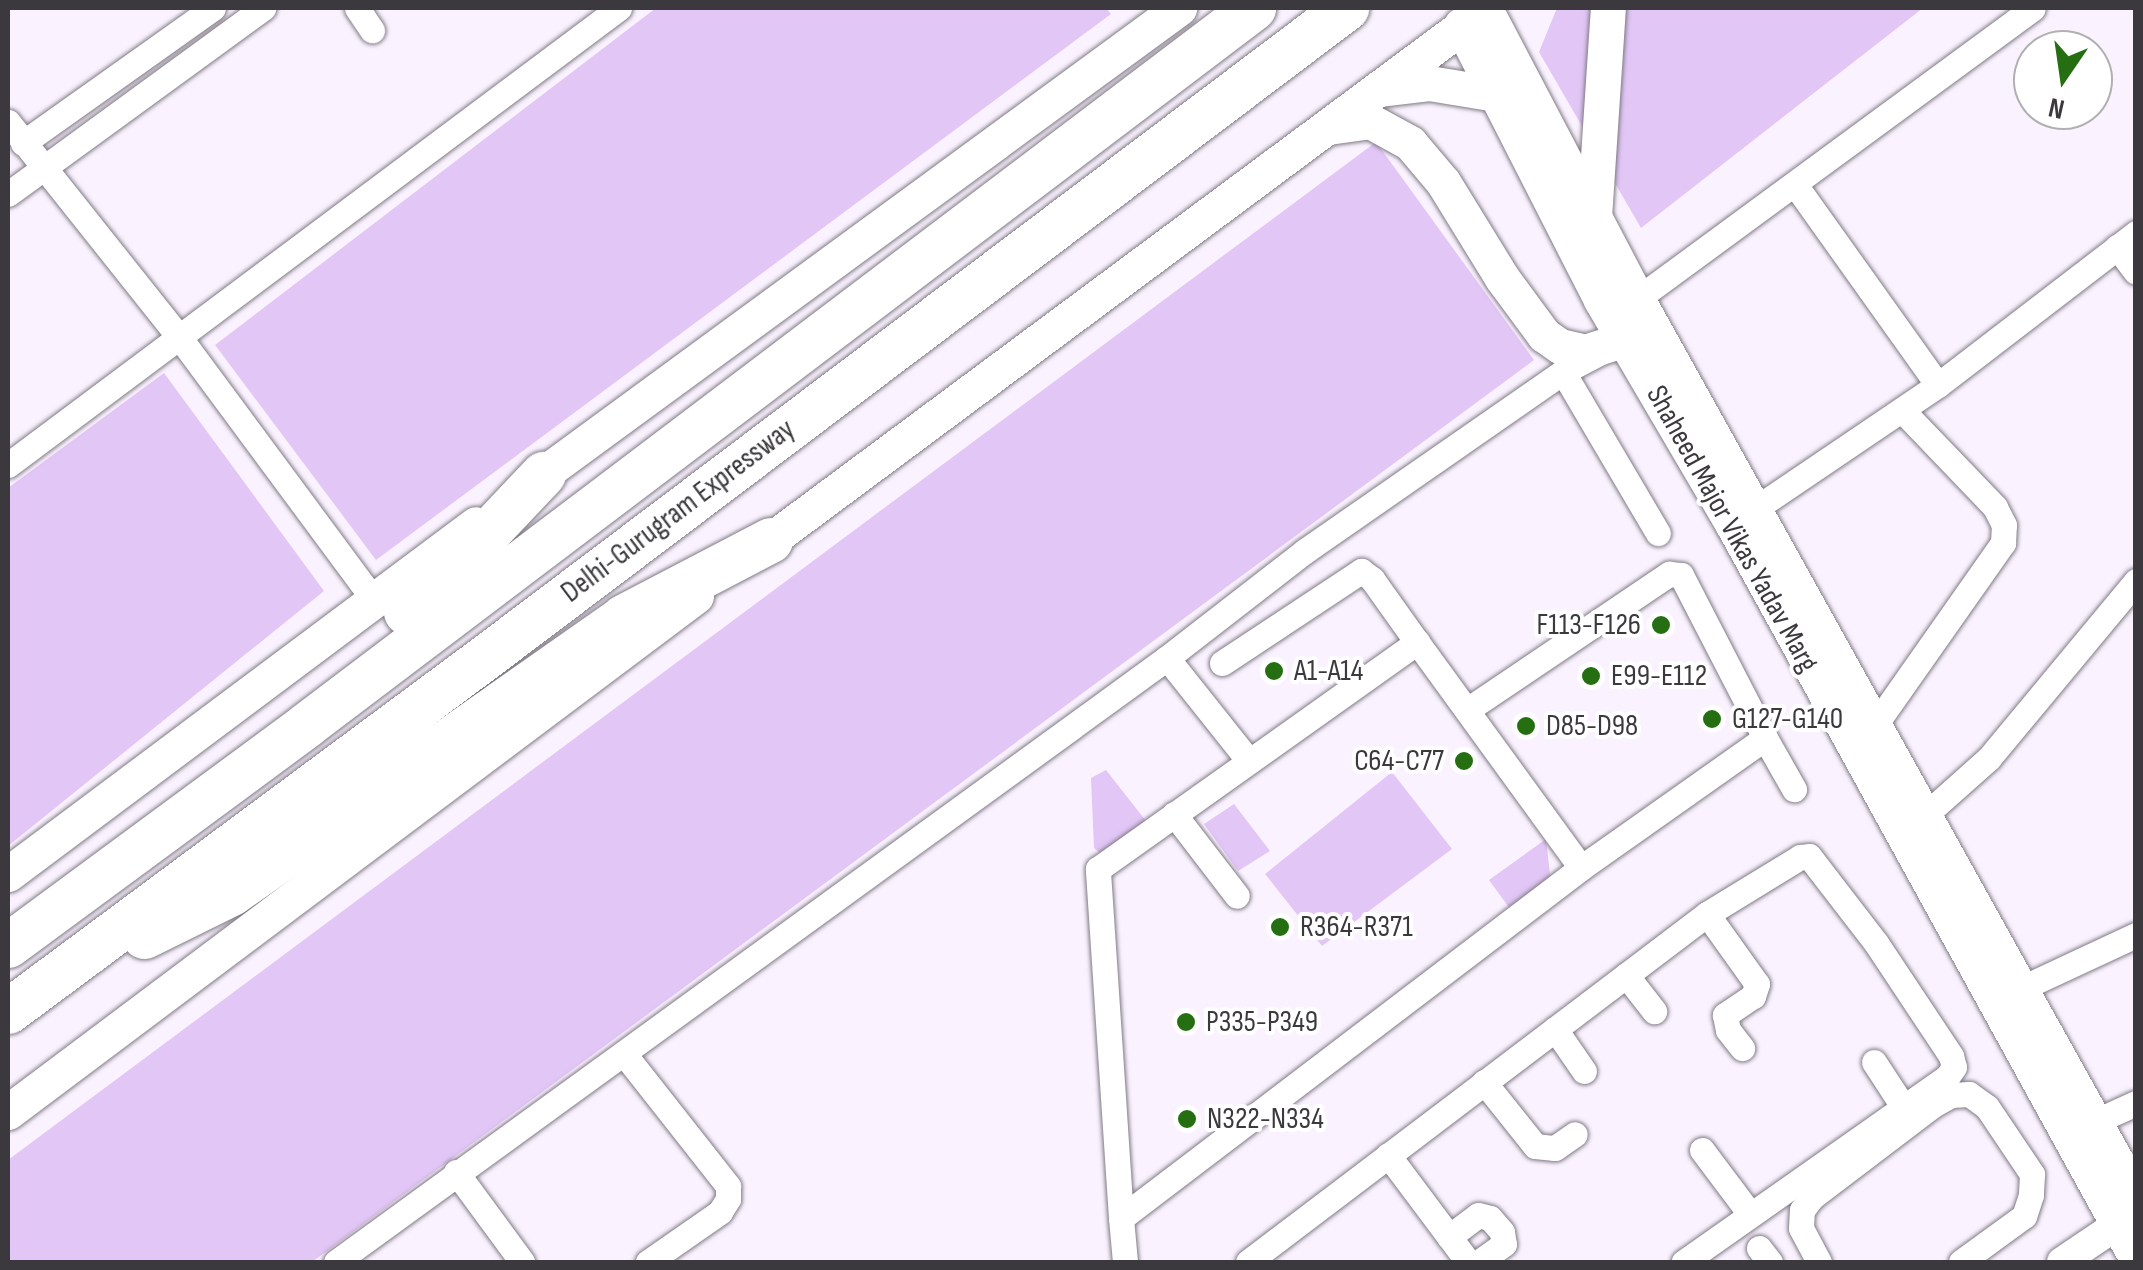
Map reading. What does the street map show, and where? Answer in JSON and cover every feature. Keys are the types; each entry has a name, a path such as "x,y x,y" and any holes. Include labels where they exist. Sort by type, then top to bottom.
{"highway":[{"name":"Delhi-Gurugram Expressway","path":"8,944 306,725 446,614 1254,8"},
{"name":"Delhi-Gurugram Expressway","path":"24,998 484,658 1346,8"},
{"path":"306,725 372,640 438,585 543,474"},
{"path":"24,998 231,893 623,617 770,540"}],"main road":[{"path":"1594,217 1608,8"},
{"path":"8,1112 1481,11"},
{"name":"Shaheed Major Vikas Yadav Marg","path":"1481,11 1508,85 1623,340 1744,516 1875,725 2092,1123 2129,1211 2136,1257"},
{"path":"8,874 1169,12"},
{"path":"1376,89 1428,83 1508,85"},
{"name":"Shaheed Major Vikas Yadav Marg","path":"1508,85 1594,217 1744,516 2129,1211"},
{"path":"1324,128 1370,122 1410,142 1443,182 1502,278 1544,336 1560,346 1585,352 1623,340"}],"street":[{"path":"213,8 15,132 180,338 374,600"},
{"path":"8,194 263,8"},
{"path":"357,8 372,30"},
{"path":"8,465 619,8"},
{"path":"1637,300 2033,8"},
{"path":"1796,186 1938,386"},
{"path":"1744,516 1938,386 2126,240 2136,272"},
{"path":"336,1262 456,1172 1173,665 1306,551 1563,372 1623,340"},
{"path":"1563,372 1658,533"},
{"path":"1875,725 2002,544 2004,524 1994,507 1902,410"},
{"path":"1222,663 1361,571 1372,579 1581,868"},
{"path":"1467,710 1675,572 1681,575 1794,789"},
{"path":"1924,816 1990,758 2136,581"},
{"path":"1125,1262 1098,869 1416,642"},
{"path":"1173,665 1186,677 1244,763"},
{"path":"1121,1218 1581,868 1765,738"},
{"path":"1174,814 1237,896"},
{"path":"1248,1262 1707,914 1800,857 1809,856 1817,862 1952,1056 1954,1067 1947,1077 1684,1262"},
{"path":"1707,914 1757,984 1753,996 1725,1016 1728,1030 1742,1048"},
{"path":"2020,989 2136,935"},
{"path":"1626,975 1654,1011"},
{"path":"1555,1029 1584,1071"},
{"path":"625,1054 728,1186 728,1199 720,1212 652,1261"},
{"path":"1874,1062 1902,1105"},
{"path":"1484,1082 1535,1146 1554,1148 1575,1134"},
{"path":"1819,1262 1801,1228 1802,1210 1812,1197 1933,1106 1951,1095 1968,1094 1987,1107 2032,1174 2024,1216 1961,1262"},
{"path":"2092,1123 2136,1103"},
{"path":"1702,1150 1750,1214"},
{"path":"1388,1154 1461,1256"},
{"path":"456,1172 522,1262"},
{"path":"2062,1262 2129,1211"}],"shaded area":[{"path":"656,8 1106,8 1111,14 376,560 215,345"},
{"path":"1557,8 1923,8 1641,228 1539,52"},
{"path":"1376,142 1534,360 312,1262 8,1262 8,1160"},
{"path":"164,373 324,591 8,846 8,488"},
{"path":"1106,770 1146,821 1100,853 1094,848 1091,778"},
{"path":"1392,772 1452,849 1322,946 1265,874"},
{"path":"1234,804 1270,851 1238,871 1204,824"},
{"path":"1546,839 1551,884 1513,913 1489,880"}],"place":[{"name":"F113-F126","path":"1661,625"},
{"name":"A1-A14","path":"1274,671"},
{"name":"E99-E112","path":"1591,676"},
{"name":"G127-G140","path":"1712,719"},
{"name":"D85-D98","path":"1526,726"},
{"name":"C64-C77","path":"1464,761"},
{"name":"R364-R371","path":"1280,927"},
{"name":"P335-P349","path":"1186,1022"},
{"name":"N322-N334","path":"1187,1119"}]}
